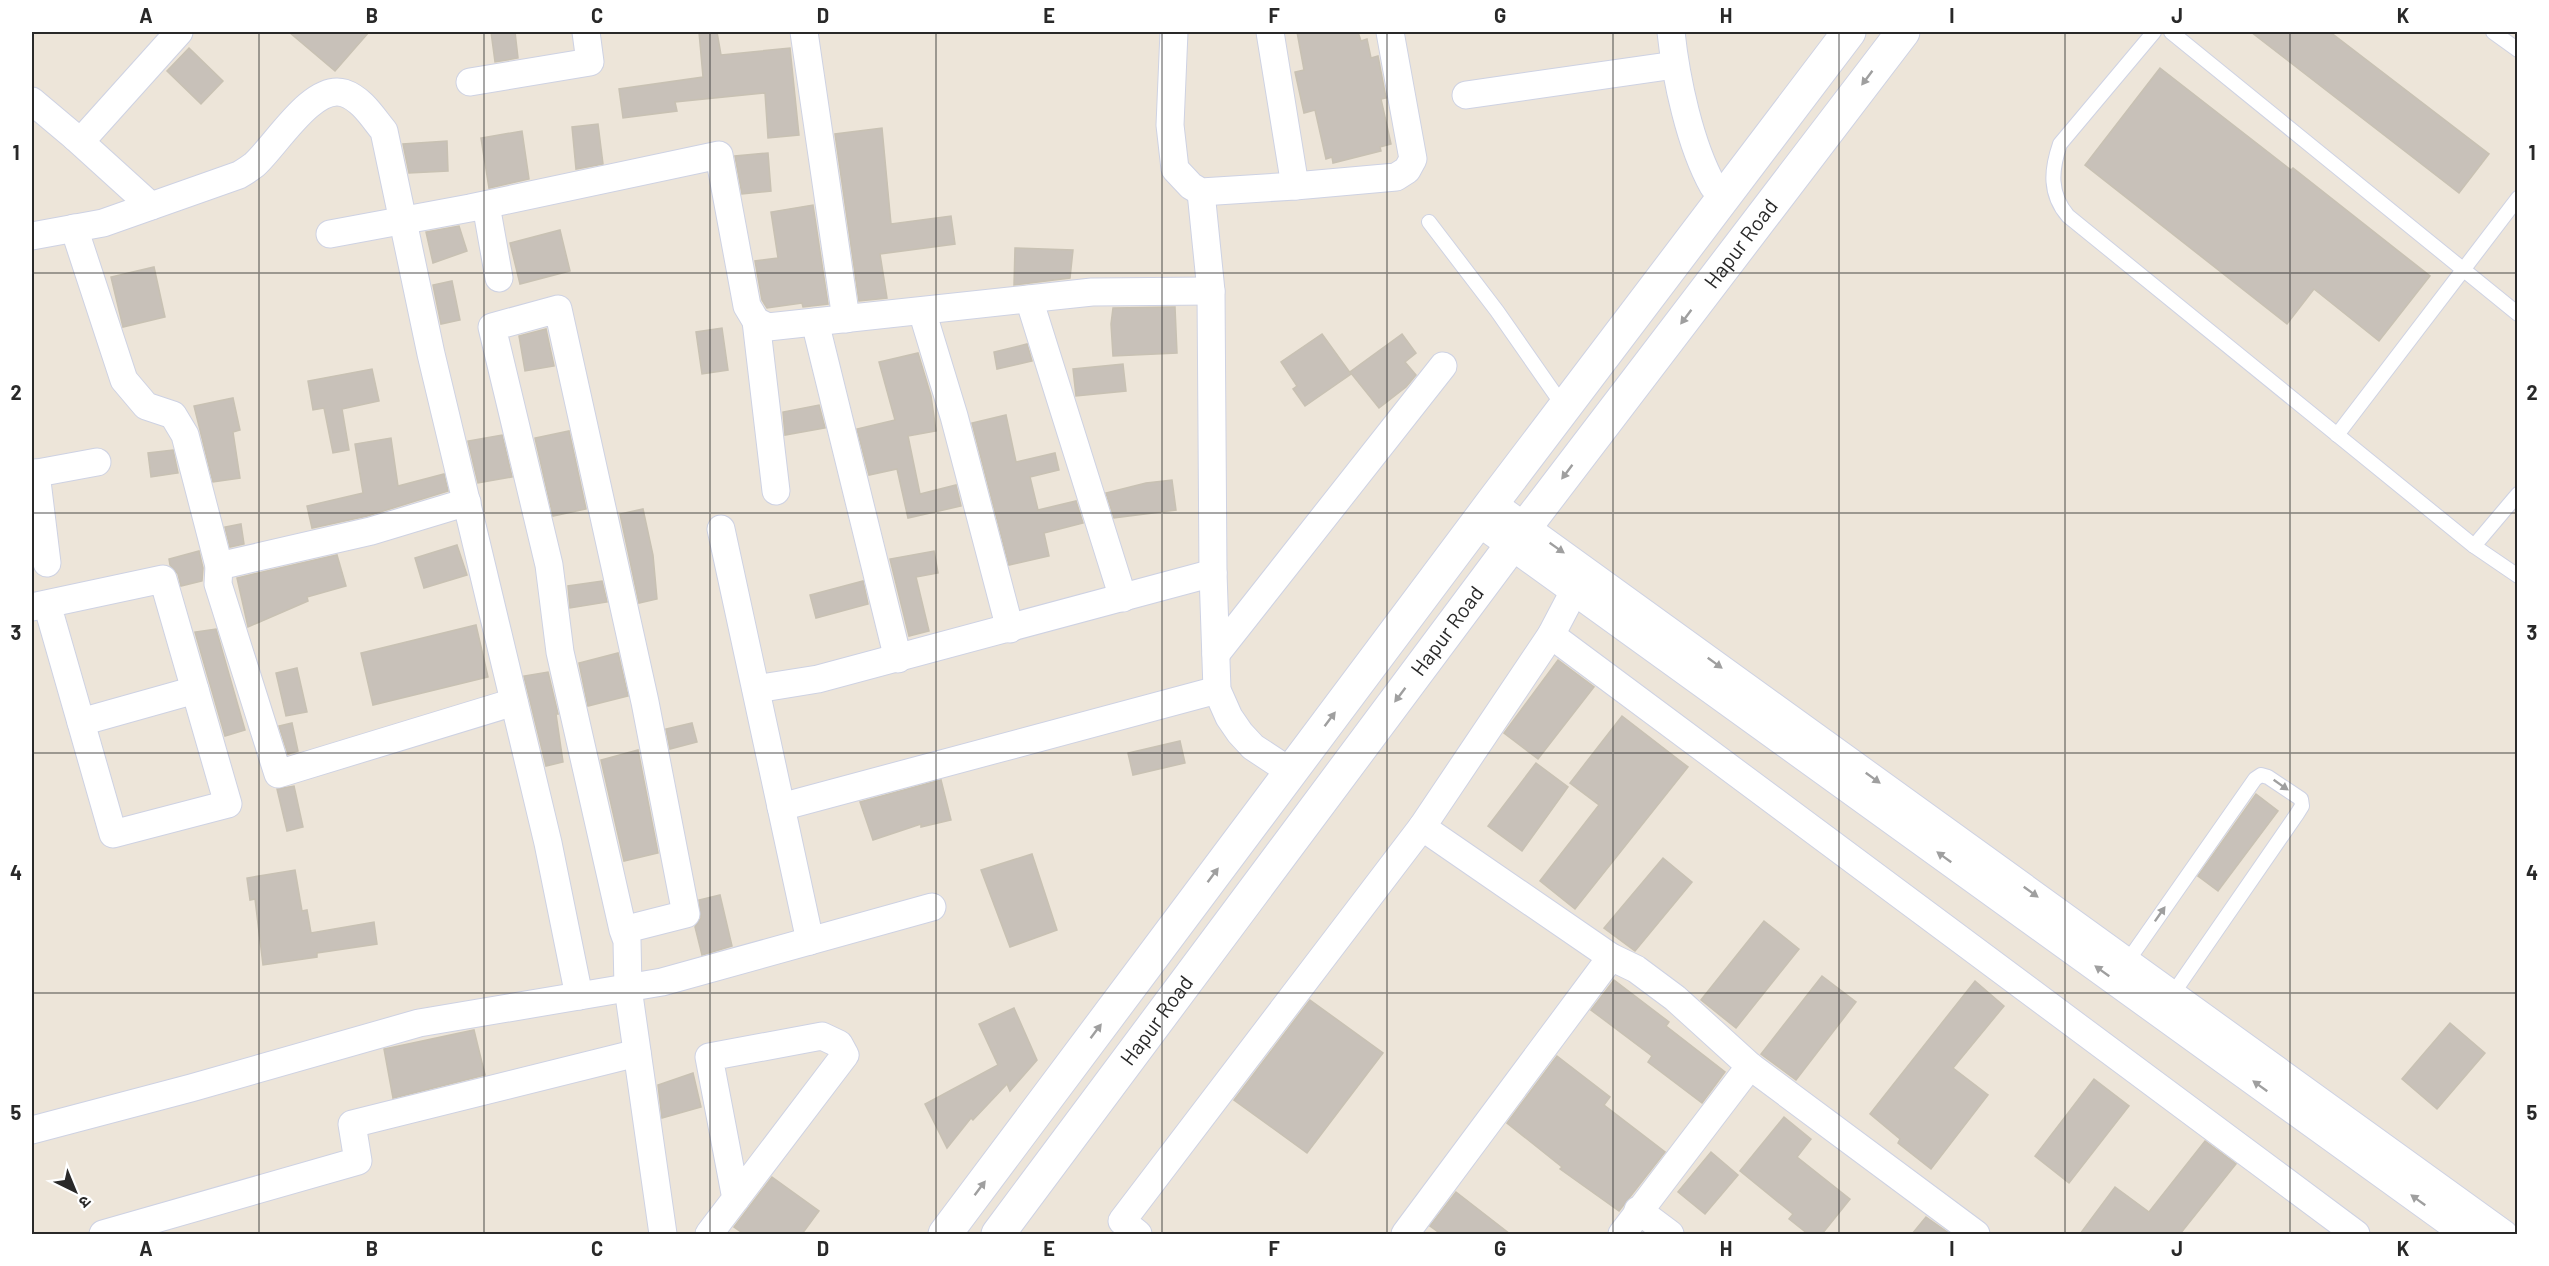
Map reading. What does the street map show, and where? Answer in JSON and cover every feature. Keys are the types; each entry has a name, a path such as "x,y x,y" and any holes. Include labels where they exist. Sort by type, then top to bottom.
{"main road":[{"name":"Hapur Road","path":"945,1234 1485,512 1849,32"},
{"name":"Hapur Road","path":"998,1234 1518,536 1903,32"}],"street":[{"path":"76,138 83,138 179,32"},
{"path":"470,82 590,62 586,32"},
{"path":"804,32 846,319"},
{"path":"1174,32 1170,125 1175,169 1191,186 1201,192 1396,177 1407,170 1413,159 1390,32"},
{"path":"1270,32 1295,186"},
{"path":"1671,32 1675,65 1704,170 1713,186 1729,191"},
{"path":"1466,95 1675,65"},
{"path":"32,236 103,223 239,176 255,164 303,110 322,97 342,92 364,106 384,131 431,354 548,843 579,996"},
{"path":"32,101 151,206"},
{"path":"330,234 486,205 719,155 747,306 756,321 776,491"},
{"path":"1201,192 1211,291 1213,573 1217,690 1240,733 1253,747 1291,772"},
{"path":"486,205 499,278"},
{"path":"74,228 124,380 146,406 173,415 185,435 219,566 218,584 278,774 514,702"},
{"path":"756,321 768,327 1092,292 1211,291"},
{"path":"1029,299 1123,598"},
{"path":"623,930 686,914 645,702 558,309 492,327 549,565 560,652 623,930 627,941 628,988 663,1234"},
{"path":"922,310 954,416 1010,629"},
{"path":"815,322 898,659"},
{"path":"1216,654 1443,366"},
{"path":"47,563 34,473 98,462"},
{"path":"219,566 371,531 467,502"},
{"path":"1485,512 2127,962 2504,1234"},
{"path":"721,529 810,941"},
{"path":"756,689 819,680 1213,573"},
{"path":"163,579 228,804 113,834 81,722 39,606 163,579"},
{"path":"1124,1230 1422,827 1551,635 1580,580"},
{"path":"1580,580 2465,1234"},
{"path":"1551,635 2356,1234"},
{"path":"81,722 195,690"},
{"path":"781,807 1217,690"},
{"path":"1422,827 1611,957 1636,969 1675,998 1750,1066 1976,1234"},
{"path":"32,1130 419,1023 662,982 932,907"},
{"path":"1405,1234 1611,957"},
{"path":"709,1234 736,1199 845,1056 839,1044 822,1036 708,1057 736,1199"},
{"path":"103,1234 358,1161 352,1124 637,1053"},
{"path":"1622,1234 1638,1210 1750,1066"},
{"path":"1638,1210 1670,1234"}],"lane":[{"path":"2154,32 2060,144 2054,164 2058,204 2078,224 2337,435 2474,546 2517,576"},
{"path":"2171,32 2517,314"},
{"path":"2493,32 2517,50"},
{"path":"2337,435 2517,198"},
{"path":"1429,222 1497,311 1565,409"},
{"path":"2474,546 2517,494"},
{"path":"2127,962 2255,779 2261,775 2268,777 2301,799 2302,806 2297,814 2172,995"}],"building":[{"path":"289,32 369,32 335,71"},
{"path":"491,32 515,32 518,58 495,62"},
{"path":"699,32 717,32 721,55 790,48 799,135 768,138 765,93 675,102 677,111 623,118 619,89 703,77"},
{"path":"1297,32 1358,32 1361,41 1367,39 1371,58 1378,56 1386,98 1381,99 1391,144 1380,147 1381,151 1333,163 1332,157 1326,159 1315,110 1304,113 1295,72 1304,70"},
{"path":"2251,32 2330,32 2489,154 2459,193"},
{"path":"189,48 223,81 201,104 167,71"},
{"path":"2160,68 2291,170 2293,168 2430,276 2379,341 2314,289 2287,324 2085,165"},
{"path":"598,124 603,164 576,169 572,127"},
{"path":"882,128 891,224 951,216 955,244 880,254 887,298 859,301 835,134"},
{"path":"522,131 529,179 489,188 481,138"},
{"path":"447,141 448,171 409,173 403,144"},
{"path":"768,153 771,191 742,194 735,156"},
{"path":"813,205 828,304 803,307 802,303 767,308 762,300 755,261 778,258 771,212"},
{"path":"459,226 467,251 433,263 426,232"},
{"path":"560,230 570,271 520,284 510,243"},
{"path":"1015,248 1073,250 1070,278 1014,285"},
{"path":"154,267 165,317 123,327 111,277"},
{"path":"452,281 460,320 441,324 433,285"},
{"path":"1175,307 1177,353 1113,356 1111,324 1113,308"},
{"path":"722,328 728,370 702,374 696,332"},
{"path":"546,329 554,366 525,371 519,336"},
{"path":"1322,334 1351,374 1305,406 1293,389 1297,386 1281,362"},
{"path":"1402,334 1416,353 1405,362 1416,375 1406,387 1379,408 1350,372"},
{"path":"1027,344 1032,361 997,369 994,352"},
{"path":"918,353 931,396 936,431 908,436 920,494 956,485 961,506 908,518 897,469 869,475 857,429 895,420 879,362"},
{"path":"1123,364 1126,391 1076,396 1073,369"},
{"path":"372,369 379,401 342,409 349,450 333,453 324,408 313,410 308,381"},
{"path":"233,398 240,430 233,432 240,478 213,482 194,406"},
{"path":"819,405 825,428 785,435 783,412"},
{"path":"1006,415 1016,462 1055,453 1059,470 1030,477 1038,510 1076,501 1083,523 1044,533 1049,556 1009,565 972,423"},
{"path":"569,431 586,509 553,516 535,438"},
{"path":"502,435 512,477 478,483 468,441"},
{"path":"391,438 398,486 444,474 448,491 367,516 312,528 307,506 363,493 355,444"},
{"path":"173,450 178,473 151,477 148,453"},
{"path":"1172,480 1176,510 1114,518 1106,493 1146,483"},
{"path":"643,509 653,555 657,599 639,603 620,514"},
{"path":"241,524 244,544 230,547 225,527"},
{"path":"457,545 467,575 424,588 415,558"},
{"path":"199,551 203,568 202,581 181,586 178,574 170,565 169,559"},
{"path":"934,551 938,573 916,577 929,631 909,636 890,559"},
{"path":"337,555 346,586 307,597 308,601 248,627 237,578"},
{"path":"602,581 607,602 570,608 568,586"},
{"path":"863,581 868,604 816,618 810,595"},
{"path":"476,625 488,677 373,705 361,653"},
{"path":"216,629 245,730 225,736 195,632"},
{"path":"618,653 628,696 588,706 579,663"},
{"path":"1558,660 1594,687 1538,759 1504,733"},
{"path":"297,668 307,712 286,716 276,673"},
{"path":"548,672 558,714 556,714 563,762 546,766 524,676"},
{"path":"1622,716 1688,767 1575,909 1540,881 1599,805 1570,783"},
{"path":"292,723 298,751 288,754 279,726"},
{"path":"692,723 697,742 670,749 666,729"},
{"path":"1180,741 1185,763 1133,775 1128,753"},
{"path":"638,750 658,853 624,861 601,760"},
{"path":"1536,763 1568,787 1522,851 1488,826"},
{"path":"941,780 951,820 921,827 921,824 873,840 860,802"},
{"path":"294,786 303,827 287,831 277,789"},
{"path":"2256,794 2278,811 2218,891 2198,876"},
{"path":"1032,854 1057,930 1010,947 981,870"},
{"path":"1663,858 1692,882 1635,951 1604,928"},
{"path":"295,870 302,911 307,910 311,933 374,922 377,944 317,953 317,957 263,965 255,899 250,900 247,878"},
{"path":"720,895 732,946 702,955 695,927 701,918 699,900"},
{"path":"1764,921 1799,949 1736,1028 1701,1000"},
{"path":"1822,976 1856,1002 1796,1080 1761,1054"},
{"path":"1614,980 1669,1022 1666,1026 1725,1072 1702,1103 1648,1062 1652,1056 1591,1010"},
{"path":"1975,981 2004,1006 1953,1068 1988,1095 1931,1169 1898,1143 1900,1139 1870,1114"},
{"path":"1310,1000 1383,1053 1307,1153 1234,1100"},
{"path":"1014,1008 1037,1060 1010,1091 1007,1084 973,1120 971,1118 947,1148 925,1104 998,1065 979,1024"},
{"path":"2450,1023 2485,1053 2437,1109 2402,1079"},
{"path":"474,1030 485,1075 393,1098 384,1049"},
{"path":"1557,1056 1610,1097 1604,1105 1665,1152 1619,1211 1560,1169 1562,1167 1507,1123"},
{"path":"693,1073 701,1107 662,1118 658,1085"},
{"path":"2094,1079 2129,1106 2069,1183 2035,1156"},
{"path":"1784,1117 1811,1139 1797,1157 1850,1199 1822,1234 1808,1234 1789,1219 1793,1214 1740,1171"},
{"path":"2205,1141 2236,1164 2180,1234 2080,1234 2115,1187 2149,1212"},
{"path":"1711,1152 1738,1175 1705,1214 1678,1192"},
{"path":"772,1177 819,1211 802,1234 744,1234 734,1227"},
{"path":"1456,1192 1510,1234 1441,1234 1430,1226"},
{"path":"1926,1217 1950,1234 1912,1234"}]}
